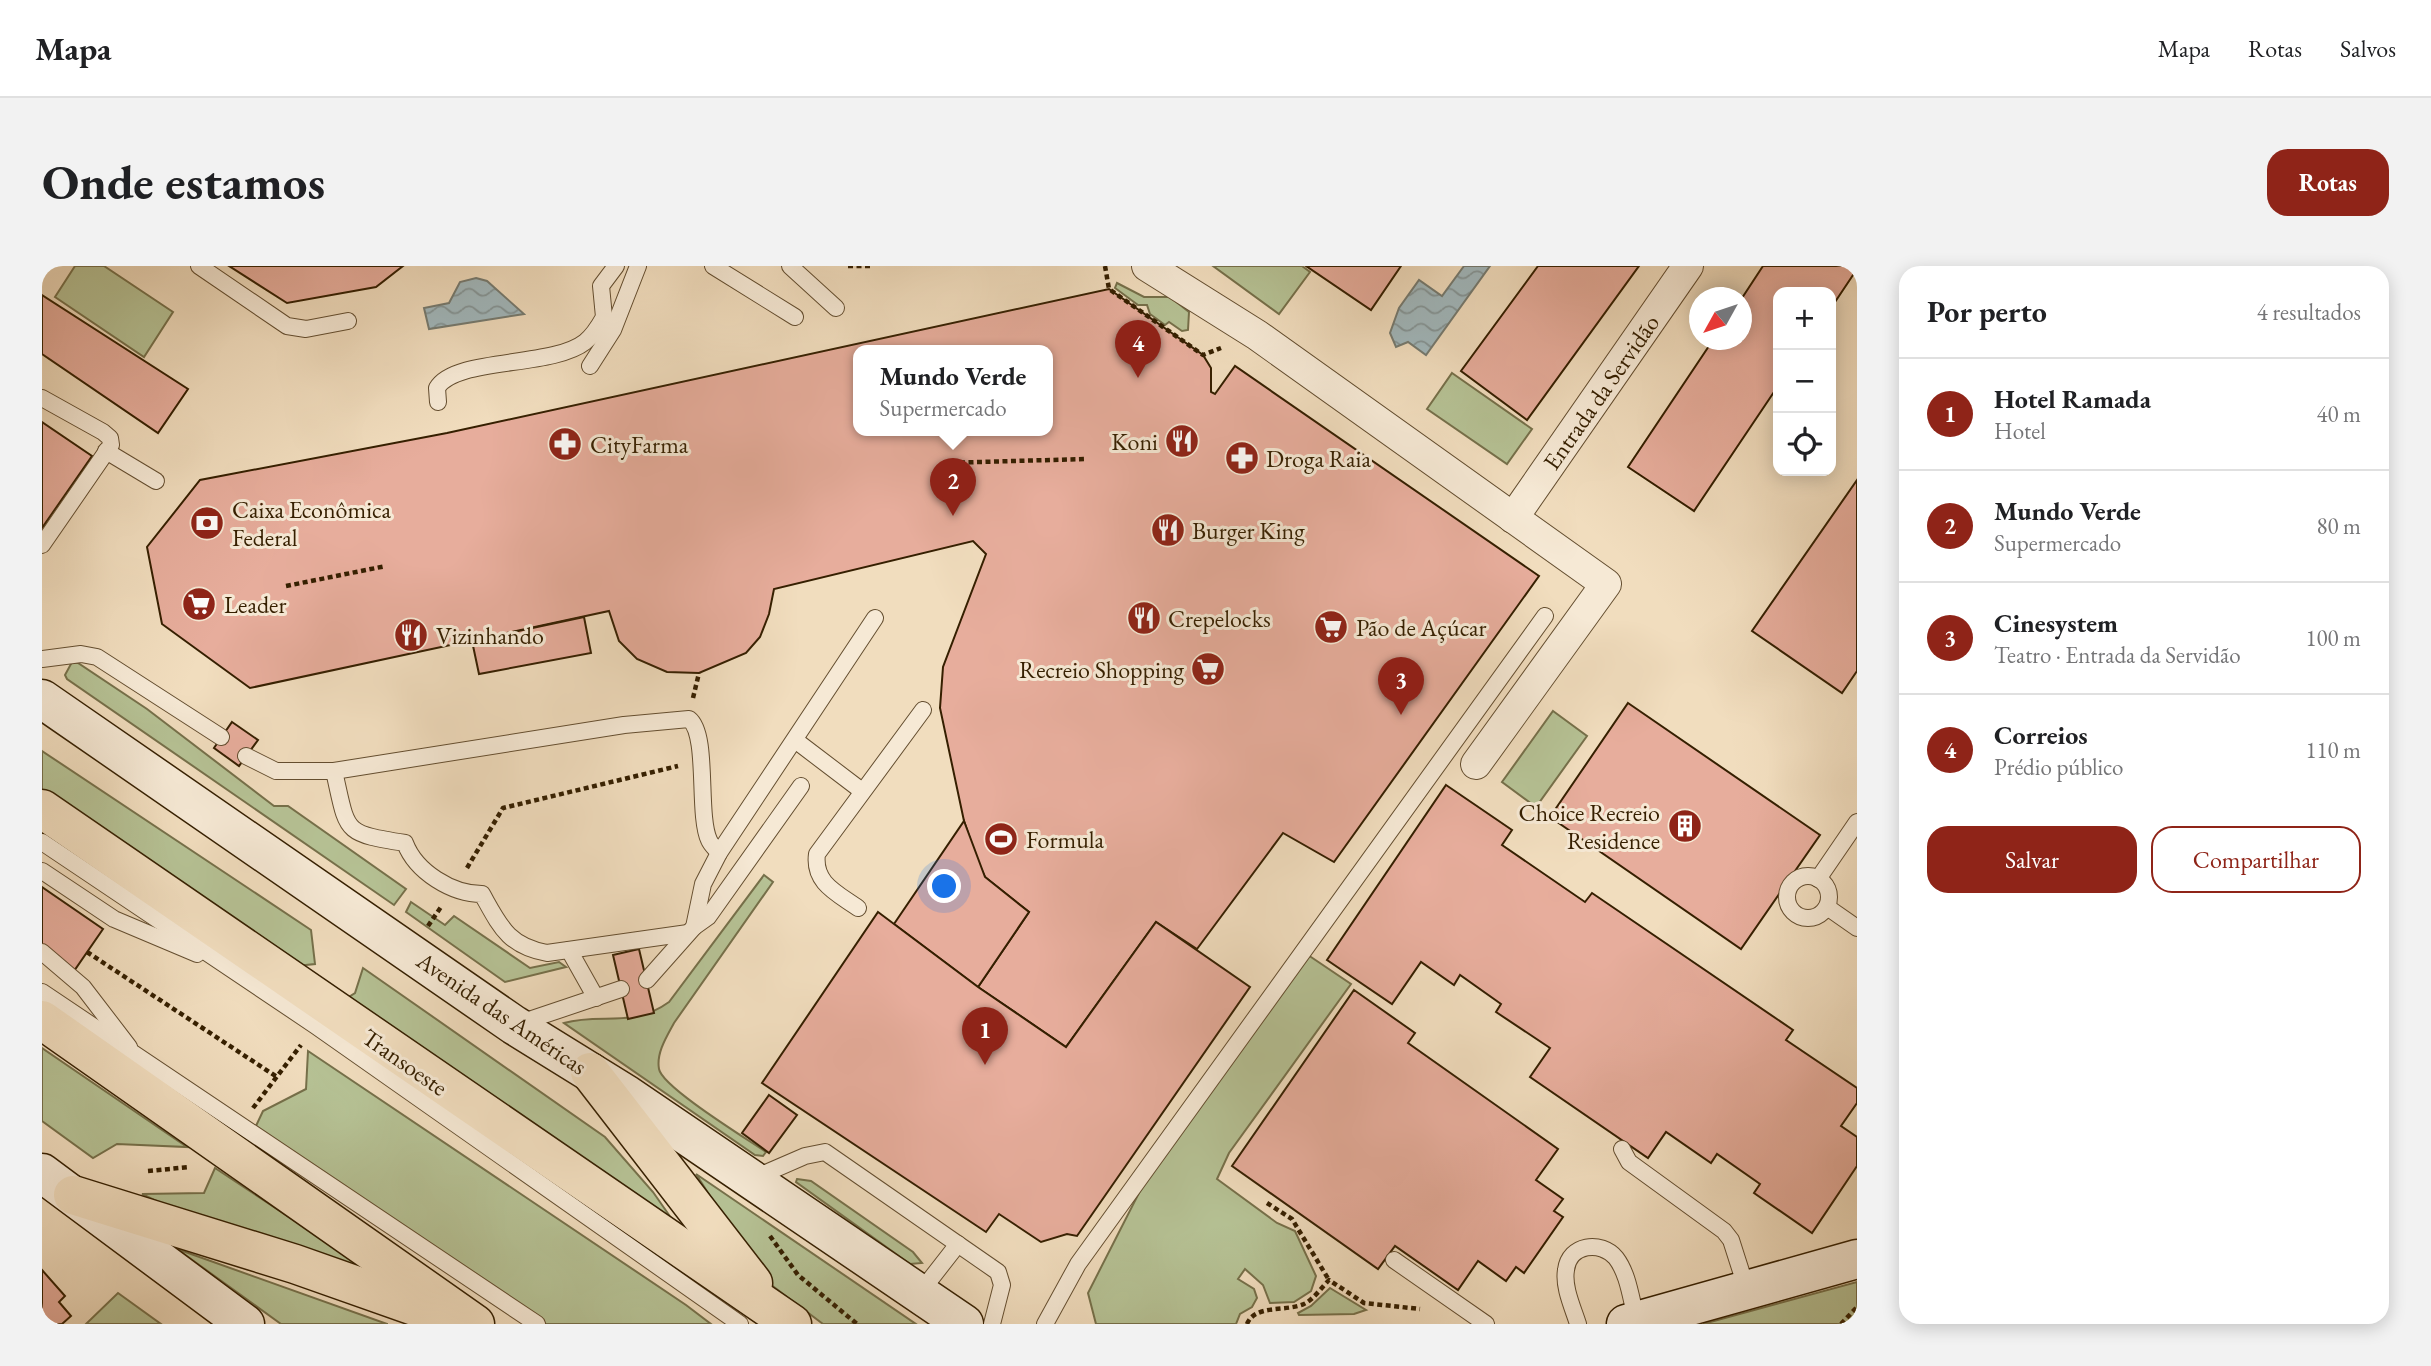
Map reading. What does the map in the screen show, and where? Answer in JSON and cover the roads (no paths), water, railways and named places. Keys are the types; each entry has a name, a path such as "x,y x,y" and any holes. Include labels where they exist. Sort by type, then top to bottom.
{"highway":[{"path":"42,809 784,1318"},
{"path":"42,1020 475,1324"},
{"path":"590,1072 784,1318"},
{"path":"73,1195 386,1293 459,1324"}],"main road":[{"name":"Avenida das Américas","path":"42,699 514,1025 590,1072 964,1324"},
{"path":"42,1173 245,1324"},
{"path":"1632,1322 1857,1259"}],"street":[{"path":"1147,266 1257,335 1606,584 1476,764"},
{"name":"Entrada da Servidão","path":"1513,518 1688,266"}],"lane":[{"path":"199,266 287,326 306,329 348,321"},
{"path":"438,402 438,388 453,374 557,355 584,344 604,317 601,286 616,266"},
{"path":"590,366 613,330 638,266"},
{"path":"713,266 794,317"},
{"path":"790,266 836,308"},
{"path":"42,398 103,432 110,438 111,445 42,545"},
{"path":"106,451 156,481"},
{"path":"1045,1324 1078,1264 1545,616"},
{"path":"691,930 704,884 719,853 875,618"},
{"path":"42,659 81,654 97,657 221,737"},
{"path":"858,908 824,884 815,869 817,854 923,710"},
{"path":"246,756 276,771 334,771 611,727 689,719 699,735 700,768 709,840 719,853"},
{"path":"796,740 862,791"},
{"path":"334,771 347,821 354,832 362,836 405,843 415,862 454,890 482,894 500,926 511,939 527,949 547,953 691,930"},
{"path":"647,980 691,930 708,917 801,786"},
{"path":"1818,879 1856,827"},
{"name":"Transoeste","path":"42,842 316,1026 740,1324"},
{"path":"42,871 114,919 232,968"},
{"path":"1801,878 1818,879 1828,891 1826,907 1821,914 1804,918 1796,914 1787,899 1793,883 1801,878"},
{"path":"1826,907 1857,928"},
{"path":"569,950 596,999"},
{"path":"42,952 83,988 139,1060"},
{"path":"514,1025 621,989"},
{"path":"42,992 139,1060 537,1324"},
{"path":"1622,1149 1629,1162 1724,1231 1734,1249 1747,1290"},
{"path":"751,1179 820,1151 998,1272 1002,1285 992,1324"},
{"path":"919,1294 958,1244"},
{"path":"1578,1324 1566,1270 1572,1255 1584,1247 1599,1246 1614,1256 1623,1270 1632,1322"},
{"path":"1394,1260 1446,1299 1486,1324"}],"water":[{"path":"1464,266 1490,266 1426,355 1408,342 1396,347 1390,333 1399,308 1419,280 1442,296"},
{"path":"476,278 487,281 524,314 429,329 424,308 449,303 460,282"}],"place":[{"name":"Correios","path":"1138,378"},
{"name":"Koni","path":"1182,441"},
{"name":"CityFarma","path":"565,444"},
{"name":"Droga Raia","path":"1242,458"},
{"name":"Mundo Verde","path":"953,516"},
{"name":"Caixa Econômica Federal","path":"207,523"},
{"name":"Burger King","path":"1168,530"},
{"name":"Leader","path":"199,604"},
{"name":"Crepelocks","path":"1144,618"},
{"name":"Pão de Açúcar","path":"1331,627"},
{"name":"Vizinhando","path":"411,635"},
{"name":"Recreio Shopping","path":"1208,669"},
{"name":"Cinesystem","path":"1401,715"},
{"name":"Choice Recreio Residence","path":"1685,826"},
{"name":"Formula","path":"1001,839"},
{"name":"Hotel Ramada","path":"985,1065"}]}
